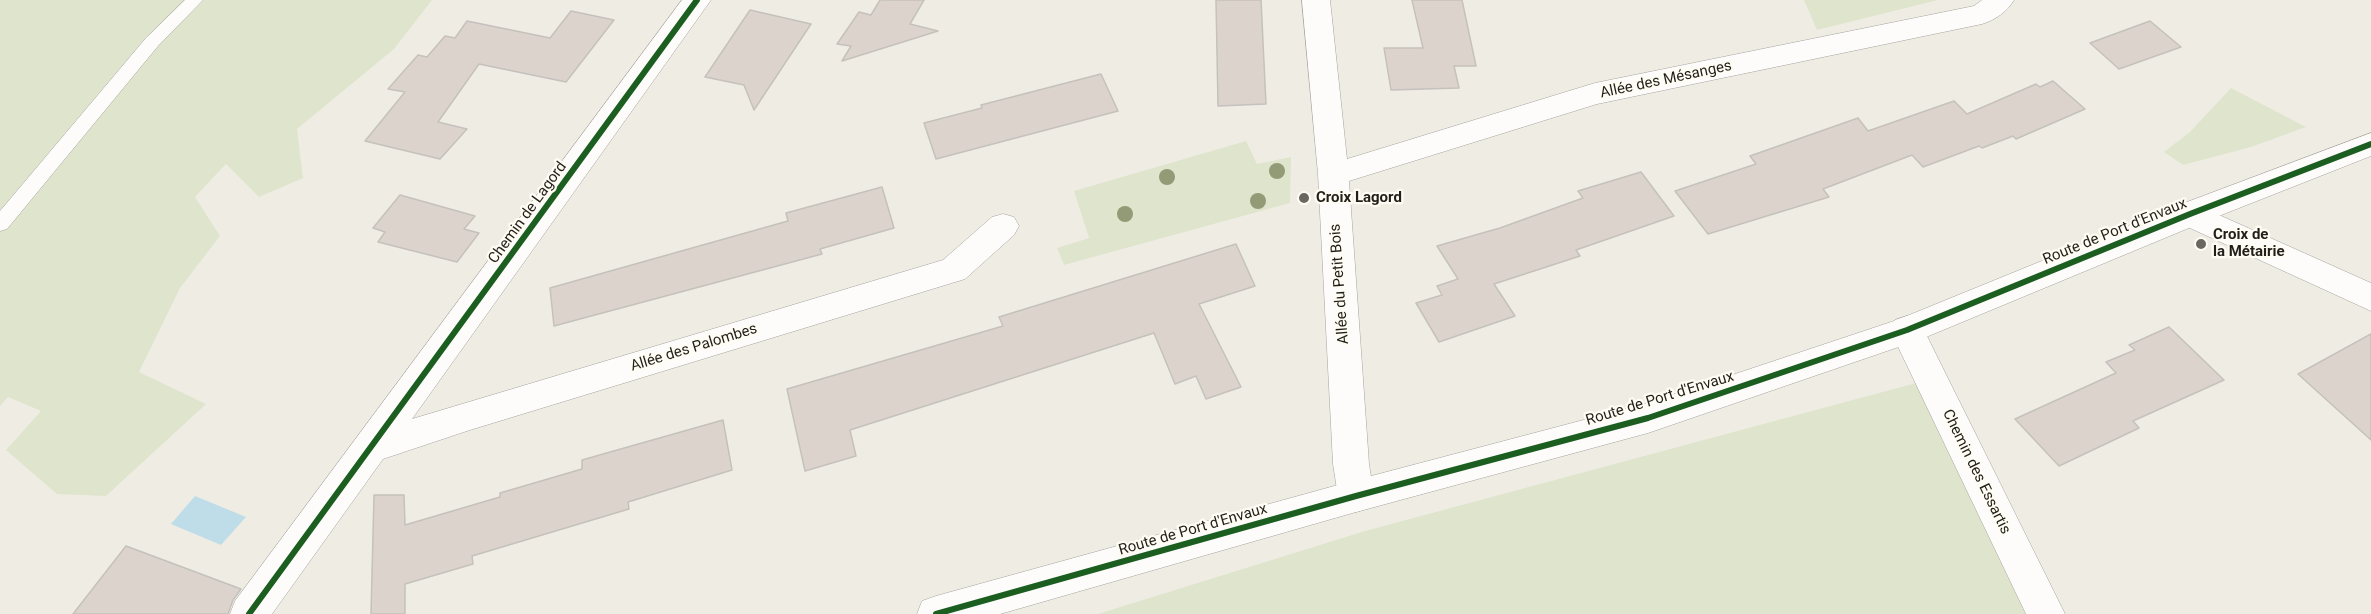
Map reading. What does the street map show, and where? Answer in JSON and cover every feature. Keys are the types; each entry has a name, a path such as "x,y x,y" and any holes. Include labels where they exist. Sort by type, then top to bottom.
{"street":[{"name":"Chemin de Lagord","path":"249,614 697,0"},
{"name":"Allée du Petit Bois","path":"1316,0 1333,174 1351,464 1356,496"},
{"name":"Allée des Mésanges","path":"1333,174 1379,162 1595,94 1983,14 2000,0"},
{"name":"Route de Port d'Envaux","path":"936,614 1356,496 1648,418 1907,330 2190,214 2371,144"},
{"path":"2190,214 2371,298"},
{"name":"Allée des Palombes","path":"372,447 470,415 954,270 1003,226"},
{"name":"Chemin des Essartis","path":"1907,330 2046,614"}],"lane":[{"path":"0,224 152,42 195,0"}],"green space":[{"path":"0,0 432,0 394,49 297,129 303,178 259,197 226,164 195,197 220,236 180,288 139,372 206,404 106,496 57,494 6,450 41,411 8,397 0,406"},
{"path":"1804,0 1938,0 1817,30"},
{"path":"2231,88 2306,127 2251,147 2183,165 2164,152 2190,132"},
{"path":"1246,141 1257,164 1291,157 1290,203 1064,265 1057,248 1089,238 1074,191"},
{"path":"1931,379 2046,614 1098,614 1365,531"}],"water":[{"path":"195,496 246,517 221,545 171,524"}],"building":[{"path":"880,0 924,0 910,24 938,31 842,61 851,46 837,44 859,12 871,15"},
{"path":"1216,0 1261,0 1266,104 1218,106"},
{"path":"1412,0 1462,0 1476,66 1454,66 1459,88 1391,90 1384,48 1423,48"},
{"path":"750,10 811,24 754,110 744,85 705,77"},
{"path":"571,11 614,20 566,82 479,64 438,122 467,129 440,159 365,141 405,92 388,89 418,55 427,57 445,36 455,38 467,21 550,38"},
{"path":"2150,21 2181,47 2119,69 2090,43"},
{"path":"1101,74 1118,111 936,159 924,123 982,108 981,105"},
{"path":"2053,81 2085,109 2016,139 2013,136 1982,148 1979,146 1923,167 1912,155 1823,189 1829,197 1708,234 1675,191 1756,164 1750,156 1858,118 1868,131 1954,101 1967,114 2036,84 2040,87"},
{"path":"1641,172 1674,216 1576,250 1580,256 1494,284 1515,316 1439,342 1416,303 1442,295 1437,286 1458,279 1437,246 1500,228 1583,198 1578,191"},
{"path":"882,187 894,228 820,249 822,254 554,326 550,288 788,221 786,213"},
{"path":"400,195 475,216 464,229 479,233 457,262 378,242 385,232 373,228"},
{"path":"1236,244 1255,286 1199,304 1241,387 1206,399 1196,376 1175,384 1154,333 850,430 856,456 805,471 787,389 1003,326 999,317"},
{"path":"2169,327 2224,380 2133,421 2139,428 2059,466 2015,419 2116,373 2106,362 2135,350 2129,345"},
{"path":"2371,334 2371,440 2298,374"},
{"path":"723,420 732,470 628,502 629,509 472,556 473,564 405,584 405,614 371,614 374,495 404,495 405,525 500,497 500,493 582,469 582,460"},
{"path":"126,546 241,589 233,600 228,614 73,614"}],"cycle path":[{"path":"249,614 697,0"},
{"path":"936,614 1356,496 1648,418 1907,330 2190,214 2371,144"}],"place":[{"name":"Croix Lagord","path":"1304,198"},
{"name":"Croix de la Métairie","path":"2201,244"}]}
